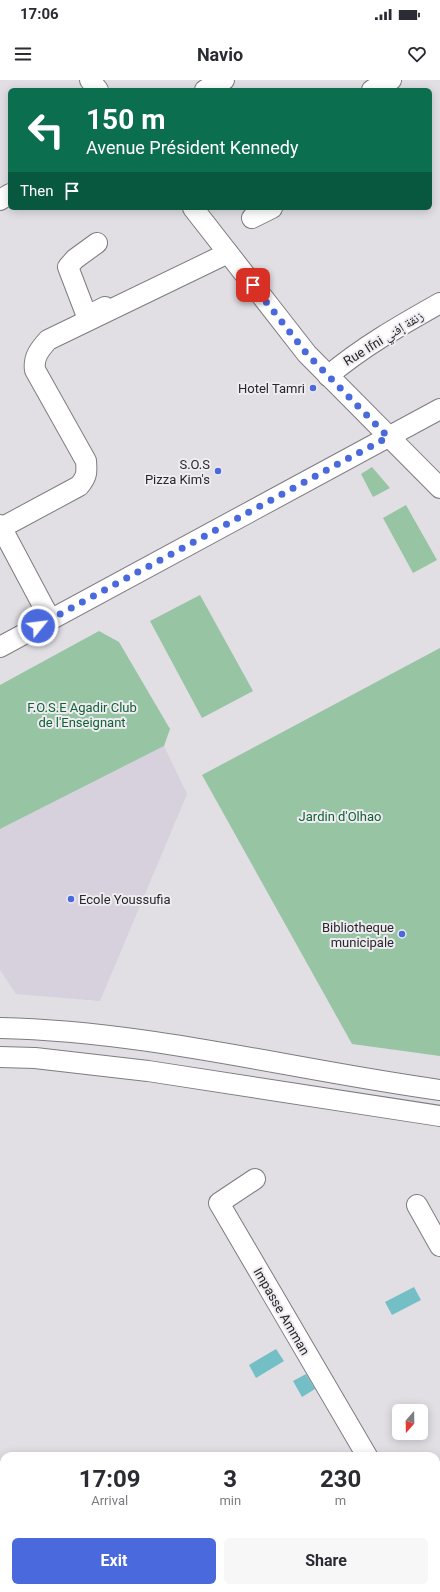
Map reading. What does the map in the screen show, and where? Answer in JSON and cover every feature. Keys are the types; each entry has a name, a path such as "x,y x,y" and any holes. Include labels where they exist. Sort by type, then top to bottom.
{"street":[{"path":"90,80 96,88"},
{"path":"209,88 224,80"},
{"path":"376,88 391,80"},
{"path":"195,210 307,354 440,488"},
{"path":"252,218 268,210"},
{"path":"97,243 75,259 68,267 86,314 93,313 225,248"},
{"path":"50,619 1,526 79,486 85,479 87,472 86,460 35,370 34,363 41,347 48,340 225,248"},
{"name":"Rue Ifni زنقة إفني","path":"328,376 348,359 374,341 440,303"},
{"path":"0,647 440,409"},
{"path":"0,1028 83,1033 187,1047 440,1090"},
{"path":"0,1057 35,1058 148,1071 440,1116"},
{"name":"Impasse Amman","path":"255,1179 219,1203 365,1452"},
{"path":"417,1205 440,1246"}],"shaded area":[{"name":"Ecole Youssufia","path":"164,746 187,794 100,1001 16,994 0,970 0,829"}],"green space":[{"path":"372,467 390,488 373,497 361,474"},
{"path":"406,505 437,560 413,573 383,518"},
{"path":"200,595 253,691 202,718 150,621"},
{"name":"F.O.S.E Agadir Club de l'Enseignant","path":"99,631 119,642 170,729 164,746 0,829 0,685"},
{"name":"Jardin d'Olhao","path":"440,648 440,1056 352,1044 202,775"}],"water":[{"path":"414,1287 421,1300 392,1315 385,1302"},
{"path":"276,1349 284,1361 256,1378 249,1365"},
{"path":"306,1374 315,1389 302,1397 293,1381"}],"place":[{"name":"Hotel Tamri","path":"313,388"},
{"name":"S.O.S Pizza Kim's","path":"218,471"},
{"name":"Ecole Youssufia","path":"71,899"},
{"name":"Bibliotheque municipale","path":"402,934"}],"route":[{"path":"38,626 388,437 307,354 253,285"}]}
